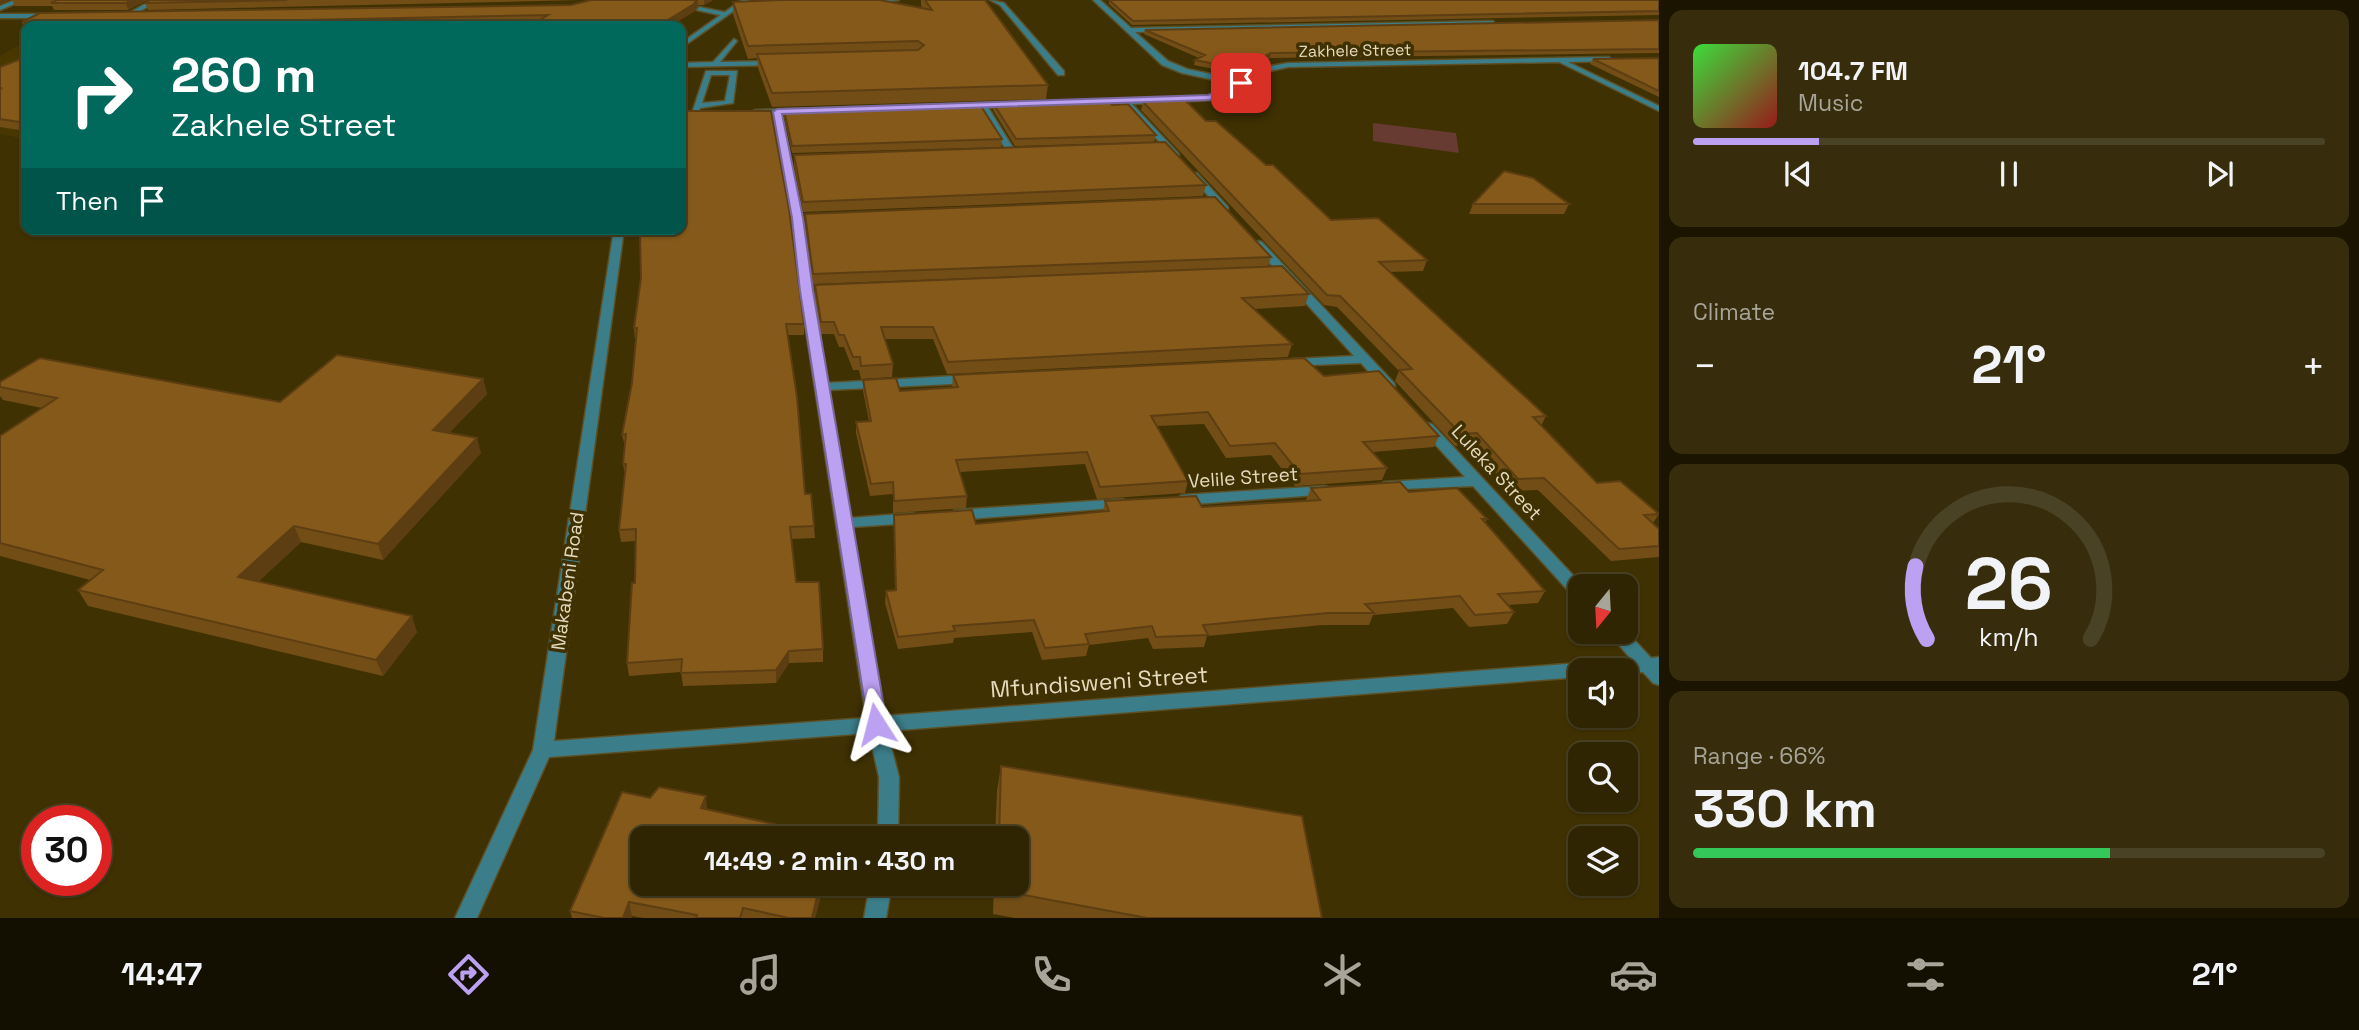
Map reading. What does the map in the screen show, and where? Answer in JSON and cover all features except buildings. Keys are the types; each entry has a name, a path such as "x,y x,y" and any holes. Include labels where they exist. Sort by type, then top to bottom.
{"street":[{"path":"0,8 21,0"},
{"path":"131,15 156,0"},
{"path":"686,42 746,0"},
{"path":"858,1 896,0"},
{"path":"993,0 1002,4 1061,73"},
{"path":"1096,0 1165,63 1175,68 1241,83"},
{"path":"710,10 720,4"},
{"path":"699,9 724,14"},
{"path":"117,15 144,14"},
{"path":"0,16 61,16"},
{"path":"1129,30 1506,23"},
{"path":"715,64 734,41"},
{"name":"Zakhele Street","path":"1074,103 1210,98 1275,66 1622,59"},
{"path":"1560,60 1659,109"},
{"path":"686,65 785,62"},
{"path":"686,113 729,103 734,73 709,73 696,110"},
{"path":"1126,102 1161,146 1237,221"},
{"path":"955,107 1022,105"},
{"path":"983,106 1011,151"},
{"path":"696,110 736,113"},
{"path":"750,113 804,111"},
{"path":"777,112 795,159 813,291 822,387 876,724 889,777 888,826"},
{"path":"997,152 1024,151"},
{"path":"1204,201 1218,201"},
{"path":"1246,231 1402,400"},
{"name":"Makabeni Road","path":"466,918 543,750 618,235"},
{"path":"1270,273 1284,272"},
{"path":"1281,363 1364,359"},
{"path":"822,387 989,379"},
{"name":"Luleka Street","path":"1421,420 1568,580"},
{"path":"1371,488 1477,481"},
{"name":"Velile Street","path":"1164,502 1344,490"},
{"path":"844,523 1136,503"},
{"path":"1629,644 1655,669"},
{"name":"Mfundisweni Street","path":"543,750 1655,669"},
{"path":"875,918 879,896"}],"shaded area":[{"path":"21,44 21,138 0,134 0,56"},
{"path":"1373,123 1456,133 1459,153 1373,141"}],"route":[{"path":"876,724 806,291 788,159 777,112 1210,98 1241,83"}]}
